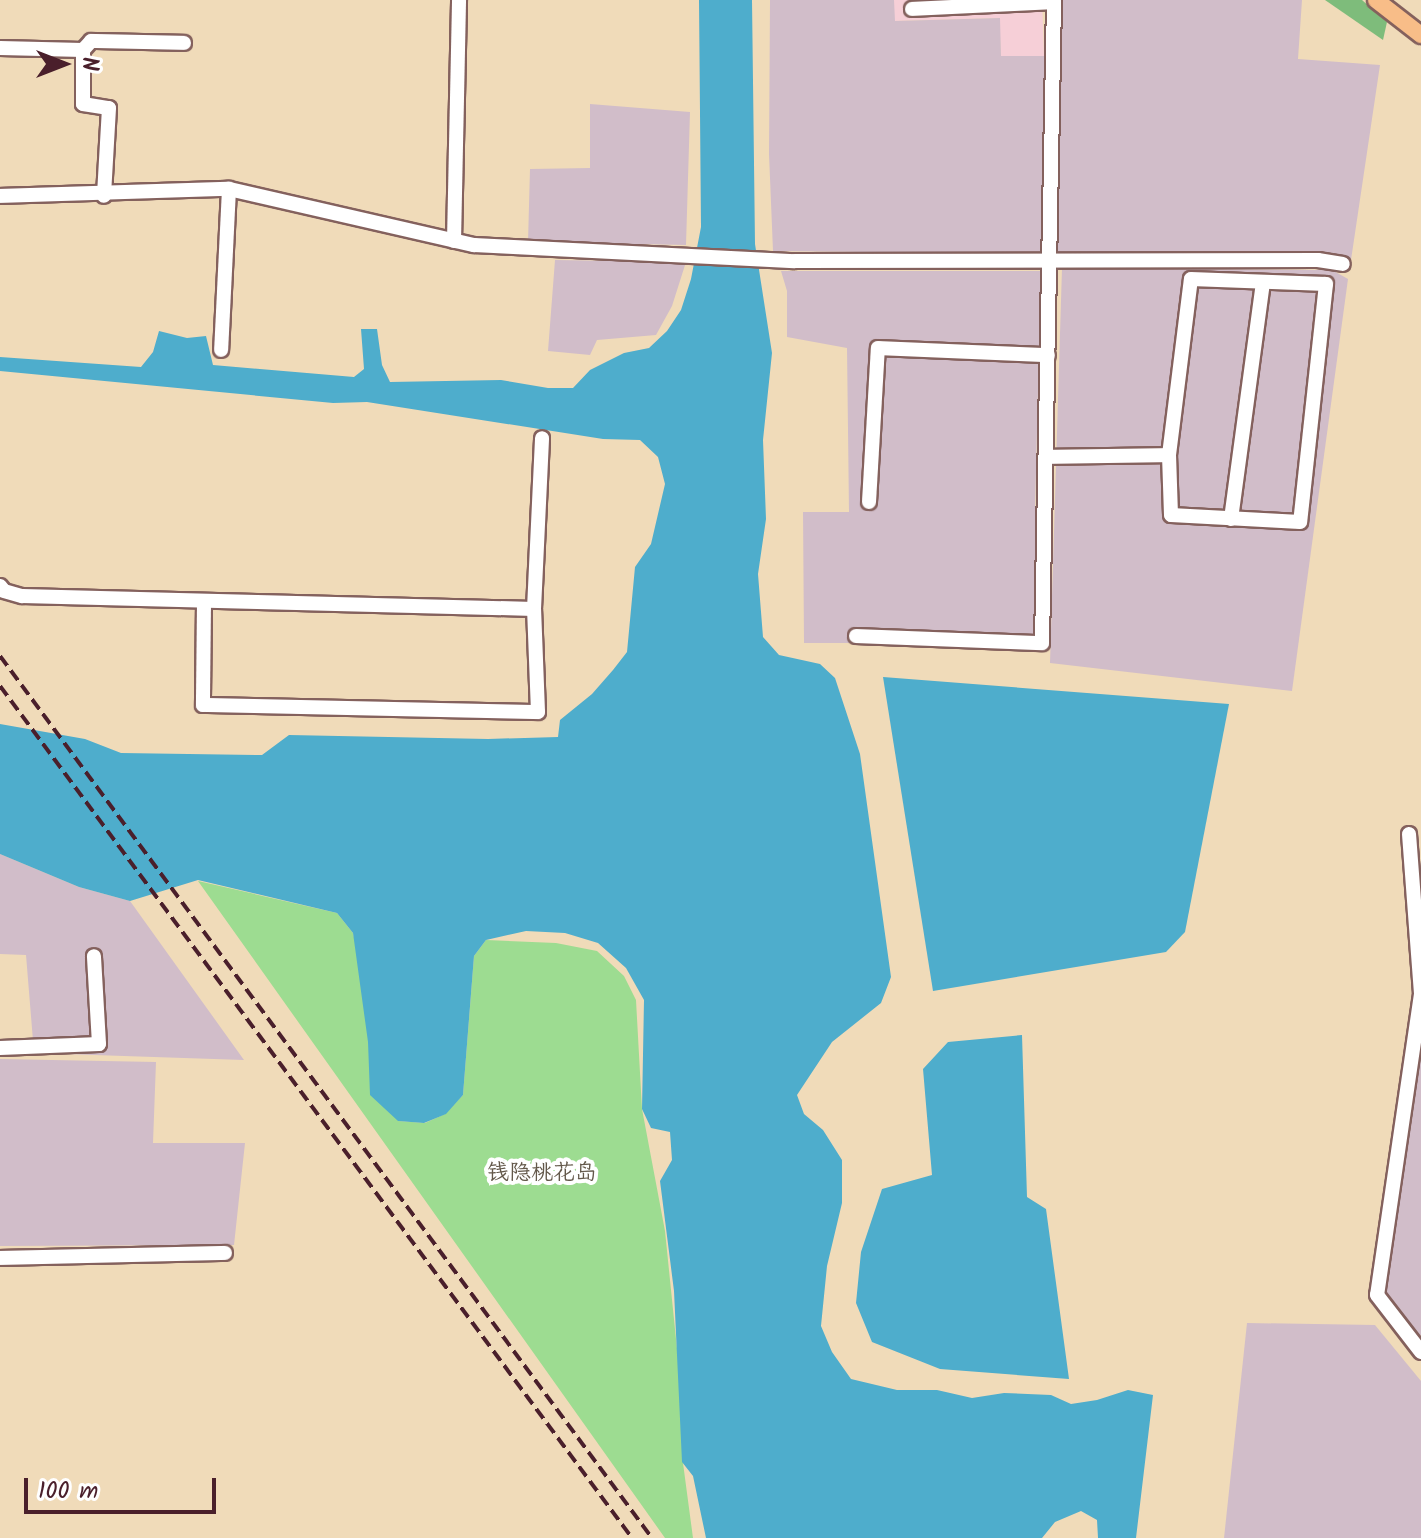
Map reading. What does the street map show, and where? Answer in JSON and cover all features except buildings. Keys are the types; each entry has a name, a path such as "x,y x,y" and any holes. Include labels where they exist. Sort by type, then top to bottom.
{"main road":[{"path":"1376,0 1421,35"},
{"path":"1392,0 1421,22"}],"street":[{"path":"454,241 459,0"},
{"path":"856,636 1042,643 1054,1 912,9"},
{"path":"104,196 109,108 83,104 83,50 91,41 184,43"},
{"path":"0,48 83,50"},
{"path":"221,350 229,189"},
{"path":"0,196 104,196 229,189 474,245 795,261 1318,260 1343,264"},
{"path":"1191,279 1263,282 1326,284 1300,522 1171,515 1169,455 1191,279"},
{"path":"1231,519 1263,282"},
{"path":"869,502 878,348 1048,355"},
{"path":"204,603 203,705 538,712 534,609 542,438"},
{"path":"1046,457 1169,455"},
{"path":"0,586 4,591 22,596 534,609"},
{"path":"1409,834 1421,994 1377,1295 1421,1352"},
{"path":"0,1048 99,1044 94,956"},
{"path":"0,1258 225,1253"}],"shaded area":[{"path":"770,0 894,0 895,21 1000,18 1001,56 1044,56 1047,156 1044,254 773,251 769,154"},
{"path":"894,0 1042,0 1044,56 1001,56 999,18 894,21"},
{"path":"1061,0 1302,0 1298,59 1380,65 1351,260 1267,254 1056,255"},
{"path":"590,104 690,112 686,245 528,242 530,169 590,168"},
{"path":"555,260 686,262 672,306 656,335 597,340 590,355 548,351"},
{"path":"1062,268 1332,270 1348,279 1292,691 1050,663"},
{"path":"781,271 1041,271 1035,512 1045,513 1042,643 804,643 803,512 849,512 847,348 787,337 787,291"},
{"path":"0,854 79,887 130,901 244,1060 34,1053 26,955 0,954"},
{"path":"1421,992 1421,1335 1408,1335 1378,1295"},
{"path":"0,1059 156,1062 153,1143 245,1143 234,1245 0,1246"},
{"path":"1247,1323 1375,1325 1421,1381 1421,1538 1224,1538"}],"green space":[{"path":"1325,0 1362,0 1387,22 1383,40"},
{"name":"钱隐桃花岛","path":"198,881 337,913 353,933 398,1121 425,1123 445,1114 463,1095 474,956 486,940 556,943 597,951 624,976 636,1000 642,1109 665,1231 681,1388 683,1463 693,1538 665,1538"}],"water":[{"path":"699,0 752,0 755,244 772,353 763,440 766,519 758,574 763,637 779,655 820,664 835,678 860,754 891,977 881,1003 832,1042 797,1095 804,1114 823,1130 842,1160 842,1203 827,1266 821,1326 832,1352 851,1379 897,1390 937,1390 972,1398 1004,1393 1051,1395 1071,1404 1128,1390 1153,1395 1136,1538 1098,1538 1097,1520 1081,1511 1055,1522 1042,1538 706,1538 693,1476 682,1462 674,1291 660,1181 672,1160 670,1132 651,1128 642,1109 644,1000 626,968 598,943 565,933 526,931 486,940 474,956 463,1095 446,1114 424,1123 398,1121 370,1095 368,1042 353,933 337,913 198,880 130,901 79,887 0,854 0,724 85,739 121,753 262,755 289,735 488,739 558,737 560,720 592,694 613,670 627,652 635,567 651,544 665,484 658,457 640,440 603,439 367,402 333,403 0,371 0,357 141,367 153,352 159,331 187,338 206,336 213,365 354,377 364,369 361,329 377,329 382,365 390,382 501,380 548,388 573,388 590,370 624,353 649,348 667,331 681,310 691,279 701,227"},
{"path":"883,677 1229,704 1185,932 1166,952 933,991"},
{"path":"1022,1035 1027,1197 1046,1209 1069,1379 940,1369 872,1342 856,1303 861,1252 882,1189 932,1175 923,1069 948,1042"}],"railway":[{"path":"0,656 652,1538"},
{"path":"0,686 632,1538"}]}
